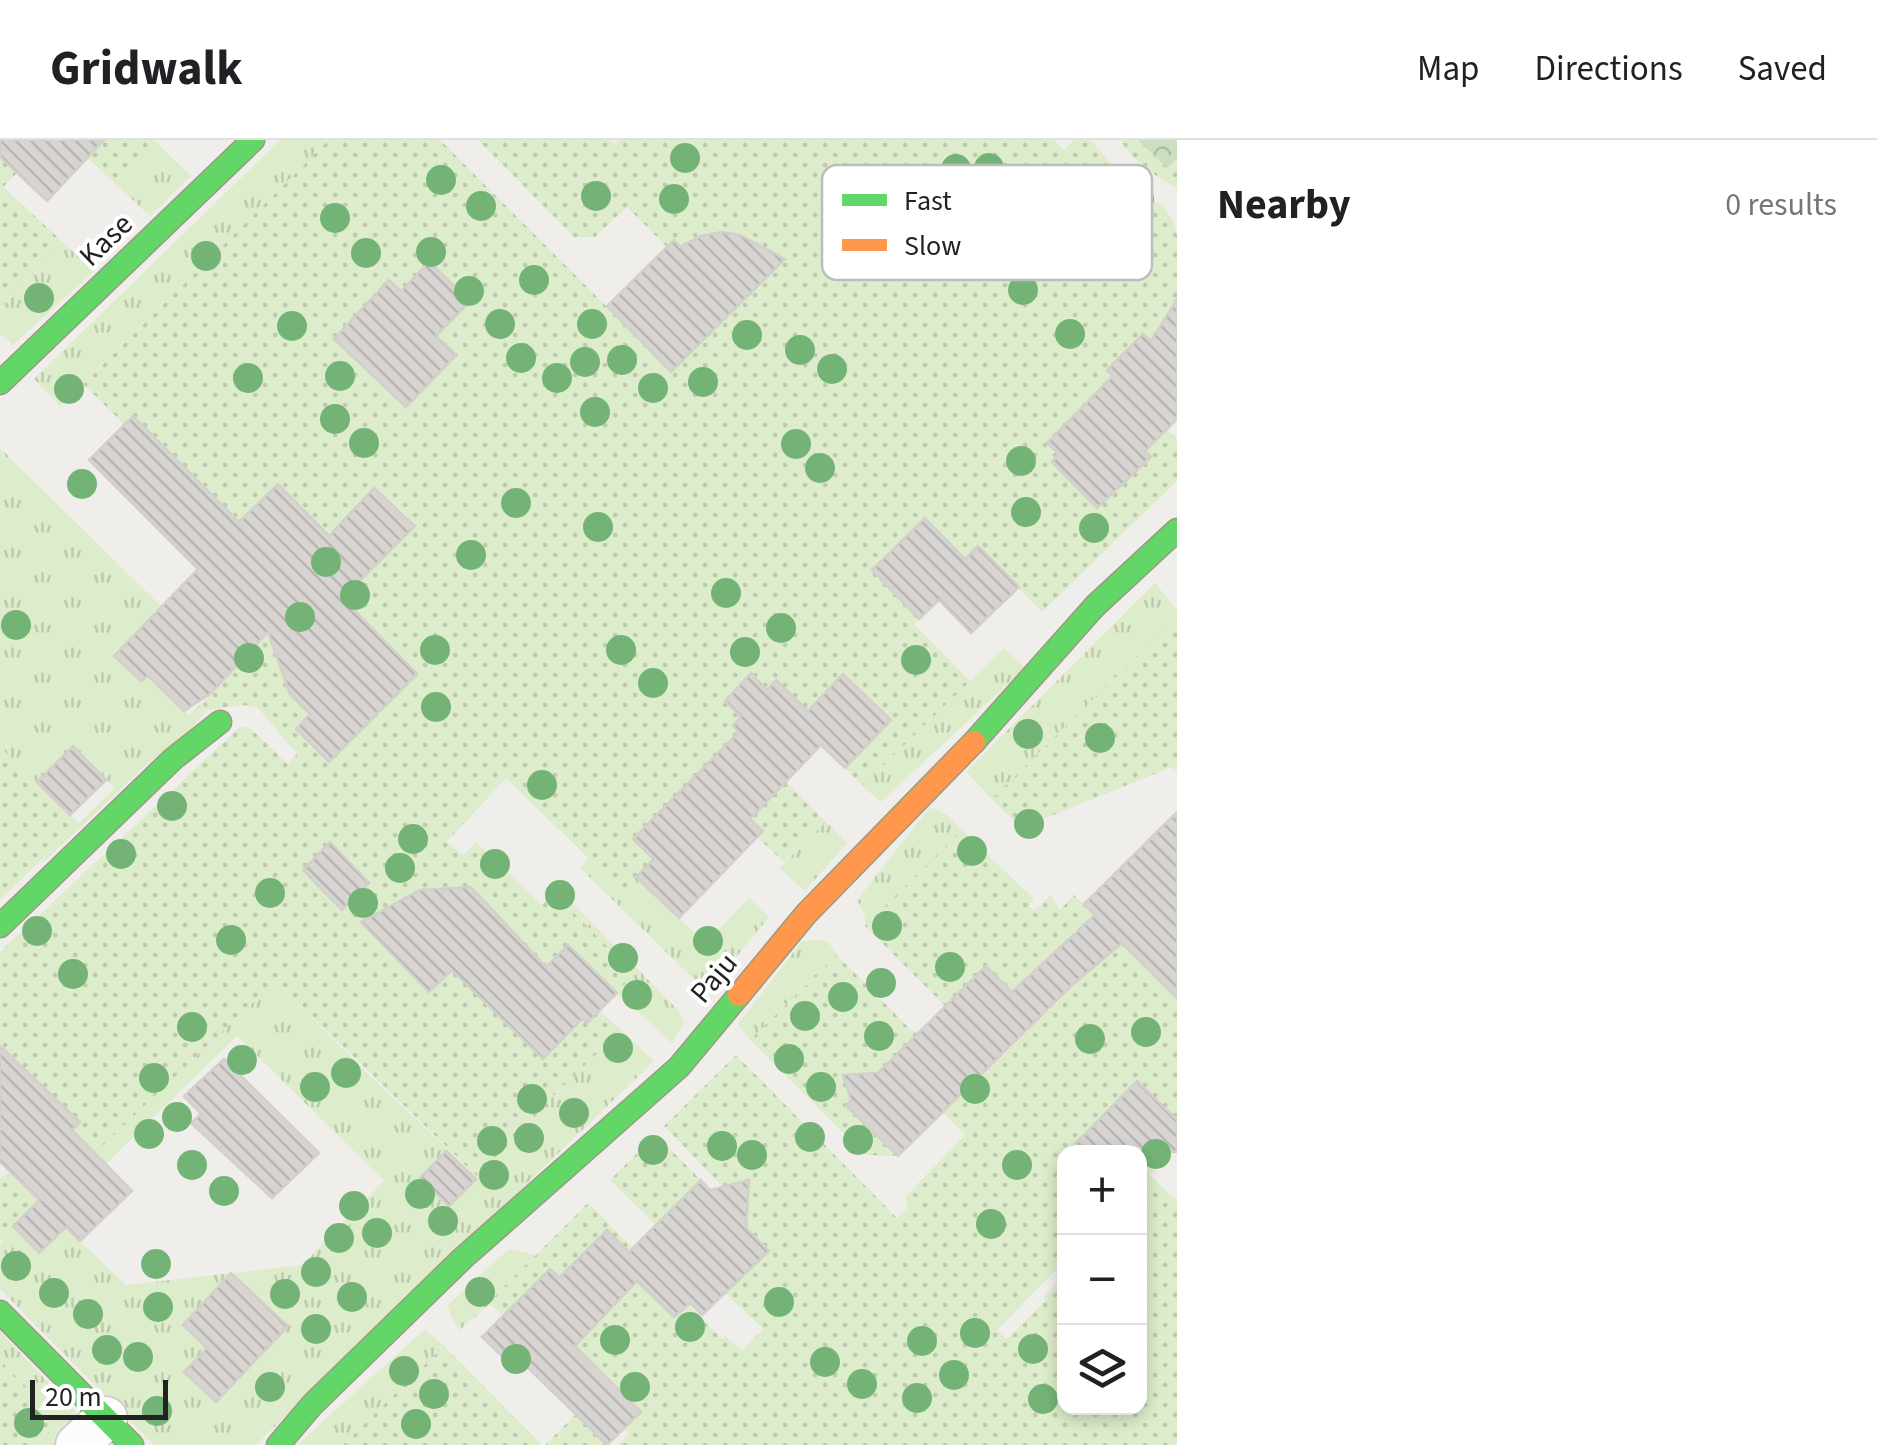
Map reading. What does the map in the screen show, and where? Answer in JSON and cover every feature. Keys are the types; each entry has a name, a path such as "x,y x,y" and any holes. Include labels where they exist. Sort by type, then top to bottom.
{"street":[{"name":"Kase","path":"0,383 253,140"},
{"name":"Paju","path":"278,1445 312,1405 464,1258 679,1067 806,914 992,724 1095,606 1177,530"},
{"path":"0,926 173,759 220,722"},
{"path":"0,1312 105,1436"}],"green space":[{"path":"85,140 155,140 160,145 119,187 87,158 95,149"},
{"path":"280,140 329,140 60,406 34,379"},
{"path":"329,140 440,140 671,371 760,246 721,234 682,248 674,240 667,247 627,207 595,237 574,237 478,140 610,140 614,144 618,140 1054,140 1064,150 1074,140 1090,140 1113,165 822,165 822,280 1152,280 1152,199 1173,220 1177,235 1177,302 1169,312 1170,319 1150,340 1142,334 1108,370 1177,439 1177,481 1042,612 978,546 965,559 926,519 883,582 919,619 914,624 970,681 862,786 845,768 808,711 767,690 750,674 725,701 741,717 733,726 826,822 784,862 757,837 762,831 701,771 633,839 654,859 622,891 506,778 447,842 463,855 476,842 542,905 554,893 634,974 617,993 567,945 495,1011 543,1059 582,1019 588,1023 600,1011 621,1030 553,1096 480,1179 275,981 95,1153 91,1151 13,1226 16,1230 3,1242 0,1179 10,1172 22,1183 80,1122 0,1046 0,952 240,727 250,728 288,764 297,754 258,708 244,705 208,710 202,703 262,640 226,604 312,518 278,485 239,522 134,416 125,425 83,384","holes":["398,507 416,525 328,612 310,593"]},
{"path":"1121,140 1138,140 1167,168 1177,159 1177,188 1152,172 1152,165 1143,165"},
{"path":"1138,140 1177,140 1177,159 1167,169"},
{"path":"160,146 191,176 150,216 119,187"},
{"path":"0,157 17,173 3,187 64,243 0,308"},
{"path":"64,243 94,271 13,345 0,334 0,309"},
{"path":"0,448 162,607 114,657 141,681 148,676 189,715 202,703 208,710 37,865 78,824 0,747","holes":["73,746 115,788 79,823 37,782"]},
{"path":"1155,583 1177,610 1177,616 992,799 966,772"},
{"path":"1177,616 1177,772 1172,767 1021,828 992,799"},
{"path":"1004,648 1025,668 881,802 862,786"},
{"path":"0,747 78,824 0,900"},
{"path":"930,807 946,814 962,830 865,926 865,915 857,900"},
{"path":"826,822 847,843 805,891 779,868"},
{"path":"962,830 1034,899 1029,906 1034,911 1051,895 1060,910 1074,895 1177,998 1177,1147 1150,1175 1174,1199 1177,1197 1177,1445 618,1445 629,1434 625,1429 641,1412 605,1377 565,1348 647,1270 607,1230 559,1278 549,1269 503,1316 490,1304 468,1323 588,1203 669,1284 655,1298 674,1317 688,1304 722,1339 725,1336 742,1351 763,1329 719,1287 739,1280 769,1251 736,1217 748,1206 748,1193 738,1183 723,1187 664,1126 736,1055 897,1218 908,1208 905,1197 965,1135 942,1111 873,1078 850,1080 847,1089 853,1099 846,1106 898,1156 865,1155 750,1040 837,955 912,1031 958,1038 988,1068 1075,982 1050,956 1012,992 985,966 945,1006 865,926"},
{"path":"589,858 622,891 636,877 705,943 749,898 769,917 707,992 580,868"},
{"path":"559,889 678,1010 684,1022 672,1043 617,993 634,974 554,893"},
{"path":"822,940 837,955 750,1040 738,1024 802,941"},
{"path":"275,981 480,1179 553,1096 621,1030 654,1061 256,1445 154,1445 0,1289 0,1246 16,1230 39,1253 65,1227 126,1285 302,1265 384,1181 237,1036 106,1164 95,1153","holes":["288,1326 217,1401 185,1372 219,1334"]},
{"path":"656,1135 701,1180 656,1225 610,1180"},
{"path":"509,1249 536,1255 460,1330 448,1305"},
{"path":"425,1329 444,1346 343,1445 297,1445"},
{"path":"0,1331 79,1416 62,1445 35,1445 59,1421 0,1360"},
{"path":"444,1346 542,1445 343,1445"},
{"path":"0,1360 59,1421 35,1445 0,1445"},
{"path":"576,1414 607,1445 545,1445"}],"building":[{"path":"0,140 104,140 47,201 0,157"},
{"path":"722,232 740,235 785,259 671,372 607,306 674,240 680,247 701,236"},
{"path":"429,262 470,301 436,336 456,355 406,407 334,339 389,280 401,291"},
{"path":"1177,299 1177,419 1145,451 1151,457 1097,508 1052,462 1059,454 1047,443 1113,376 1107,370 1143,334 1151,341"},
{"path":"133,416 239,522 278,484 329,536 374,488 415,526 342,598 417,674 329,762 296,729 310,714 290,694 268,632 211,693 184,711 148,676 141,681 114,656 198,569 89,460"},
{"path":"925,518 965,559 978,546 1019,587 971,633 939,600 919,619 872,570"},
{"path":"751,673 767,690 776,680 808,711 843,674 891,720 845,768 821,745 750,819 763,831 679,918 636,877 654,859 633,839 739,732 733,726 741,717 725,701"},
{"path":"73,746 106,780 70,815 37,782"},
{"path":"1177,812 1177,998 1122,943 1072,985 898,1156 846,1106 851,1100 843,1075 878,1073 986,966 1012,992 1095,915 1084,904"},
{"path":"330,842 369,883 342,910 303,870"},
{"path":"471,887 546,967 568,945 617,993 587,1023 582,1019 543,1059 452,970 429,992 361,922 420,890"},
{"path":"0,1046 80,1122 72,1130 132,1191 80,1241 66,1227 39,1253 13,1226 40,1200 0,1162"},
{"path":"224,1059 319,1153 272,1198 191,1123 201,1114 184,1096"},
{"path":"1137,1081 1177,1120 1177,1152 1147,1152 1147,1145 1074,1145"},
{"path":"446,1151 476,1179 449,1206 420,1178"},
{"path":"701,1180 710,1190 749,1180 746,1228 769,1251 702,1315 690,1303 674,1317 637,1281 575,1346 641,1412 607,1445 515,1355 508,1362 482,1337 550,1269 559,1278 607,1230 629,1252"},
{"path":"231,1273 288,1326 216,1402 184,1372 207,1348 183,1325"}],"traffic: fast":[{"path":"0,383 253,140"},
{"path":"974,742 1095,606 1177,530"},
{"path":"0,926 173,759 220,722"},
{"path":"278,1445 312,1405 463,1258 679,1067 739,995"},
{"path":"0,1312 132,1445"}],"traffic: slow":[{"path":"739,995 806,914 974,742"}]}
